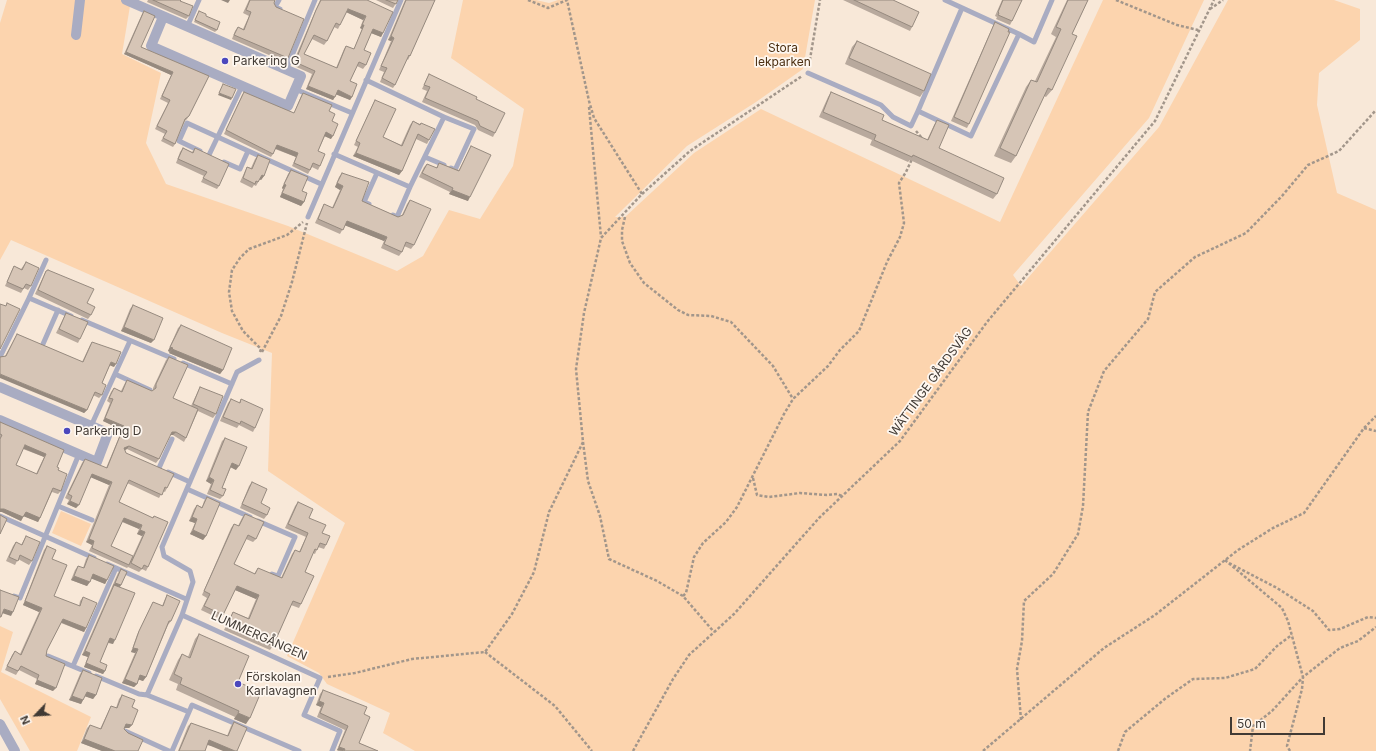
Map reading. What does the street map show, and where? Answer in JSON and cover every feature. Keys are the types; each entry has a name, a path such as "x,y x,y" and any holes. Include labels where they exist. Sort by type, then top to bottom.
{"street":[{"path":"76,35 80,0"},
{"path":"126,0 163,16 187,27 286,70 301,76 288,106 150,46 163,16"},
{"path":"0,387 108,433 97,462 0,421"},
{"path":"0,724 15,751"}],"lane":[{"path":"187,27 199,0"},
{"path":"279,0 275,7 288,12"},
{"path":"286,70 315,0"},
{"path":"308,218 401,0"},
{"path":"945,0 1034,42 1052,0"},
{"path":"808,73 881,105 893,116 911,126 962,8"},
{"path":"388,10 395,13"},
{"path":"300,17 306,20"},
{"path":"918,111 971,136 1019,34"},
{"path":"366,80 444,117 474,129 455,170 425,157"},
{"path":"210,155 242,86"},
{"path":"295,89 352,113"},
{"path":"390,214 397,217 444,117"},
{"path":"248,151 240,170 179,141 187,123 322,184"},
{"path":"334,154 410,187"},
{"path":"377,173 364,202 377,208"},
{"path":"0,357 30,298 46,260"},
{"path":"30,298 232,384"},
{"path":"43,344 58,310"},
{"path":"91,426 130,341"},
{"path":"147,694 182,615 192,582 190,571 164,556 162,547 237,372 259,360"},
{"path":"115,374 150,390"},
{"path":"159,468 172,439"},
{"path":"7,593 20,598 79,454"},
{"path":"152,465 190,482"},
{"path":"187,489 295,538 278,576 264,570"},
{"path":"58,506 92,520"},
{"path":"0,516 186,599"},
{"path":"73,666 116,568"},
{"name":"LUMMERGÅNGEN","path":"182,615 320,678"},
{"path":"48,656 139,694 147,694 189,712"},
{"path":"320,678 304,715 340,731 332,751"},
{"path":"172,751 192,705 299,751"},
{"path":"125,731 169,751"}],"path":[{"path":"528,0 548,8 567,0 594,118 642,194"},
{"path":"601,238 642,194 690,151 808,73 820,0"},
{"path":"1116,0 1177,25 1198,30"},
{"name":"WÄTTINGE GÅRDSVÄG","path":"633,751 673,678 689,655 734,614 819,518 900,441 987,322 1155,121 1198,30 1214,0"},
{"path":"1209,9 1223,0"},
{"path":"589,101 601,238 584,313 576,369 588,481 600,516 609,559 657,581 683,596 714,632"},
{"path":"1021,720 1018,669 1022,641 1024,601 1053,574 1078,534 1083,506 1088,412 1104,371 1148,319 1155,292 1195,257 1246,233 1282,196 1308,165 1339,151 1376,110"},
{"path":"911,126 921,137 918,144"},
{"path":"683,596 686,593 694,557 702,543 726,522 737,507 793,399 828,366 840,350 859,331 887,262 900,237 904,223 899,183 912,158"},
{"path":"625,217 622,230 622,241 630,264 644,283 678,310 688,315 711,316 732,322 773,366 793,399"},
{"path":"259,360 281,316 292,282 308,218"},
{"path":"259,360 261,349 243,331 232,311 229,292 232,270 240,258 249,249 287,235 308,218"},
{"path":"983,751 1104,648 1156,615 1238,550 1273,528 1304,514 1364,428 1376,416"},
{"path":"1364,428 1376,431"},
{"path":"485,652 512,614 534,572 549,512 583,442"},
{"path":"752,477 757,495 769,497 800,493 827,495 837,494 842,496"},
{"path":"1225,560 1277,588 1313,612 1329,630 1340,629 1368,617 1376,618"},
{"path":"1225,560 1282,608 1292,635 1303,677 1302,689 1287,746 1290,751"},
{"path":"1250,751 1253,726 1272,711 1303,677 1340,648 1358,641 1376,628"},
{"path":"1118,751 1125,732 1166,698 1193,679 1225,678 1255,669 1278,645 1292,635"},
{"path":"320,678 354,673 412,659 485,652 555,706 592,751"}],"green space":[{"name":"Stora lekparken","path":"7,0 131,0 122,54 161,73 146,143 166,184 288,226 397,271 423,256 449,210 480,219 513,166 524,109 451,58 463,0 536,0 549,3 558,0 815,0 803,69 756,102 687,146 615,217 625,217 694,153 761,109 1000,222 1103,0 1204,0 1149,118 1013,275 1021,286 1159,127 1228,0 1334,0 1360,9 1360,40 1319,73 1317,105 1337,193 1376,210 1376,751 415,751 383,733 390,713 327,684 319,673 287,656 345,523 268,471 272,353 222,333 11,240 0,260 0,23"},
{"path":"61,511 91,524 81,546 52,533"},
{"path":"0,626 13,632 1,672 91,717 77,751 30,751 0,699"}],"building":[{"path":"153,0 181,0 180,1 193,6 189,16"},
{"path":"250,0 275,0 274,3 276,7 304,19 288,58 234,35 238,27 244,30 251,12 246,10"},
{"path":"321,0 367,0 393,12 383,33 373,29 364,50 371,53 366,65 359,62 350,81 357,84 352,97 338,90 335,97 308,86 315,71 295,62","holes":["348,9 366,16 354,49 346,46 337,68 304,54 314,35 327,41 336,23 340,25"]},
{"path":"386,0 398,0 396,4"},
{"path":"406,0 435,0 410,56 409,55 395,85 382,78 387,68 381,66 394,38 391,36"},
{"path":"854,0 893,0 919,12 912,27"},
{"path":"1003,0 1022,0 1012,21 998,15"},
{"path":"1068,0 1088,0 1072,34 1077,36 1052,90 1048,88 1016,156 1000,148 1031,80 1037,82 1061,29 1056,27"},
{"path":"144,11 155,16 141,47 209,76 189,116 185,119 175,144 163,138 167,131 157,126 170,100 162,96 173,72 126,52"},
{"path":"199,11 220,22 217,30 195,20"},
{"path":"995,22 1009,29 1008,32 1010,32 969,124 954,117"},
{"path":"857,41 931,74 924,91 849,58"},
{"path":"429,74 477,97 476,99 505,113 495,133 480,126 478,121 425,98 430,87 424,85"},
{"path":"223,84 236,89 232,98 219,93"},
{"path":"244,92 294,113 303,93 332,105 329,111 335,114 332,121 338,124 333,136 326,132 318,151 325,154 320,166 313,163 310,170 294,163 298,153 277,145 273,154 226,130"},
{"path":"831,92 884,115 882,120 928,140 937,120 949,125 939,148 1004,178 997,194 913,155 912,157 874,140 876,135 823,112"},
{"path":"375,100 396,109 383,137 402,146 413,121 420,125 421,123 435,129 429,140 418,134 402,171 356,153 360,143 356,141"},
{"path":"471,146 491,155 470,197 452,190 453,188 422,173 427,164 437,168 439,163 459,171"},
{"path":"183,148 193,153 195,148 229,164 219,186 203,178 207,172 178,159"},
{"path":"258,155 270,160 264,176 262,175 255,184 243,178 247,167 252,169"},
{"path":"291,170 308,177 302,191 307,193 304,202 282,193 286,185 284,184"},
{"path":"342,173 369,182 362,201 398,217 403,215 410,200 431,209 414,245 406,242 402,252 384,244 387,237 347,221 343,230 318,219 324,204 333,208 343,186 337,183"},
{"path":"26,262 39,268 31,286 26,284 23,289 7,282 14,266 22,270"},
{"path":"48,270 94,289 87,303 95,307 91,315 38,290 46,271"},
{"path":"7,303 20,309 0,349 0,304 6,306"},
{"path":"133,305 163,318 154,340 124,327"},
{"path":"66,313 88,322 80,339 59,329"},
{"path":"181,325 232,348 223,370 170,347"},
{"path":"17,334 83,362 92,342 121,352 116,364 111,362 102,383 106,385 102,395 95,392 87,410 0,374 0,357 6,356"},
{"path":"169,357 188,365 173,398 198,409 186,438 176,432 172,432 159,459 129,446 124,448 126,453 174,474 167,488 165,487 162,495 129,480 119,502 153,518 154,516 168,522 148,567 144,565 142,569 131,563 145,532 140,530 142,525 124,518 111,546 133,556 129,565 92,548 94,541 89,539 112,482 92,474 79,505 70,501 72,496 68,494 85,459 107,468 124,426 105,418 113,399 109,398 114,388 122,392 127,380 152,391 156,388 156,384"},
{"path":"200,387 223,396 216,414 193,404"},
{"path":"231,399 240,403 241,399 263,409 255,428 241,421 240,424 223,417"},
{"path":"0,422 64,450 57,467 59,468 58,470 67,474 61,491 53,488 40,518 26,512 23,517 4,509 0,509 0,439 2,435 0,434","holes":["25,445 46,454 37,474 16,465"]},
{"path":"225,438 247,447 239,466 232,463 222,488 226,489 223,496 210,490 214,480 209,477"},
{"path":"252,482 267,489 261,503 270,508 267,515 242,504"},
{"path":"207,497 220,503 206,536 193,530 197,519 192,517 197,505 202,508"},
{"path":"298,502 313,509 309,518 326,525 322,533 330,536 326,545 320,543 317,550 315,549 305,572 314,576 301,604 293,601 273,646 227,626 233,612 249,619 259,595 237,586 223,615 204,606 210,594 204,591 234,524 239,526 245,514 264,522 256,539 248,535 234,564 255,574 258,568 282,578 295,550 300,552 308,533 288,524"},
{"path":"0,515 7,519 0,534"},
{"path":"26,536 40,542 32,561 20,555 18,561 9,557 16,542 22,545"},
{"path":"47,546 56,550 52,559 67,565 54,596 80,606 83,597 97,603 86,628 63,619 47,650 46,656 65,664 56,688 37,680 39,675 21,666 18,671 7,666 15,651 21,655 42,608 25,601"},
{"path":"89,555 114,566 107,580 93,574 90,582 74,576 78,566 84,568"},
{"path":"121,569 127,572 121,585 115,583"},
{"path":"114,585 135,593 115,640 110,638 100,662 107,665 105,671 86,663 90,653 85,651"},
{"path":"0,590 19,597 13,612 4,609 1,617 0,617"},
{"path":"167,595 180,601 171,621 169,621 146,677 140,675 137,684 125,679 138,649 133,648 139,631 153,602 163,606"},
{"path":"199,634 249,656 238,682 261,692 250,718 238,713 239,711 180,684 182,678 174,674 182,654 190,658"},
{"path":"83,670 102,678 96,695 87,692 83,700 72,696"},
{"path":"323,690 367,707 364,714 370,717 359,743 378,751 344,751 345,749 339,747 348,726 320,713 324,703 319,701"},
{"path":"122,695 135,700 132,707 138,710 132,725 126,724 124,729 128,733 143,740 138,751 115,751 84,739 90,725 101,729 111,706 117,708"},
{"path":"234,722 247,728 237,751 209,740 205,751 179,751 191,723 228,736"}],"place":[{"name":"Parkering G","path":"225,61"},
{"name":"Parkering D","path":"67,431"},
{"name":"Förskolan Karlavagnen","path":"238,684"}]}
